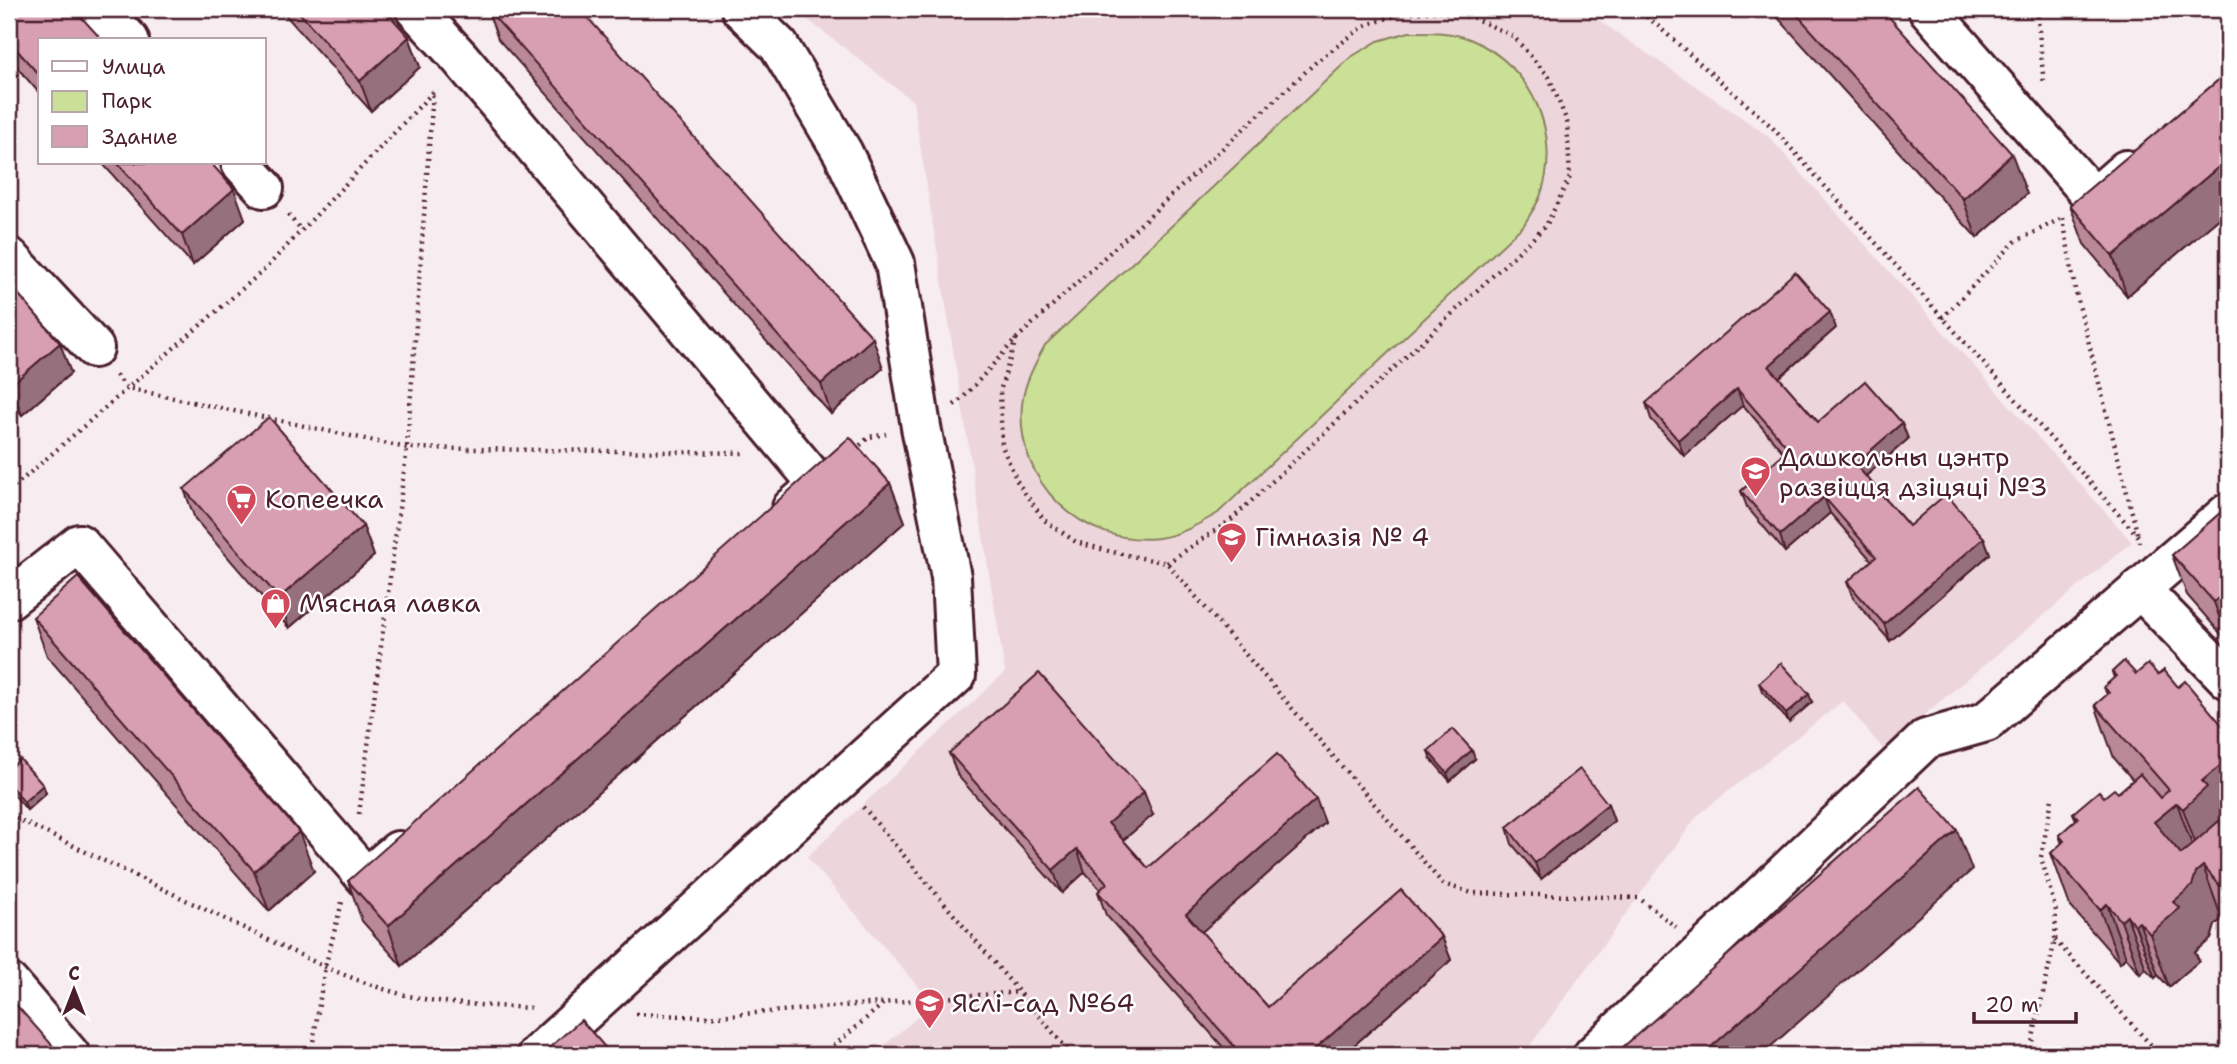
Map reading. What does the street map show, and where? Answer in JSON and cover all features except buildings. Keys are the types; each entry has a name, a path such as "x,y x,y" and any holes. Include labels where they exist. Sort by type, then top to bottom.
{"lane":[{"path":"100,9 127,38"},
{"path":"415,9 460,58 819,485 766,530"},
{"path":"537,1055 956,675 951,577 921,427 895,263 843,153 779,46 741,9"},
{"path":"1928,9 2072,207 2156,145"},
{"path":"9,257 94,348"},
{"path":"1593,1055 1926,739 1986,722 2228,513"},
{"path":"9,599 79,544 366,878 419,832"},
{"path":"2140,589 2228,679"},
{"path":"9,983 70,1055"}],"path":[{"path":"1635,9 1650,19 1772,127 2139,537"},
{"path":"2037,9 2045,91"},
{"path":"819,485 869,437 921,427 962,399 1016,339 1315,63 1364,26 1403,13 1441,10 1474,18 1513,36 1549,77 1567,122 1570,177 1546,226 1231,520 1167,563"},
{"path":"9,491 264,270 433,92 460,58"},
{"path":"311,1055 325,967 352,862 407,448 433,92"},
{"path":"1942,318 2015,242 2072,207 2075,289 2139,537 2140,589"},
{"path":"1016,339 1000,391 1002,446 1018,483 1044,520 1076,541 1112,552 1167,563 1443,884 1472,893 1639,898 1705,949"},
{"path":"127,388 407,448 792,453"},
{"path":"840,780 1072,1055"},
{"path":"2029,1055 2055,940 2056,911 2041,857 2052,799"},
{"path":"9,814 325,967 369,985 422,998 476,1005 705,1017 1019,992"},
{"path":"2055,940 2160,1055"},
{"path":"822,1055 885,1003"}],"shaded area":[{"name":"Гімназія № 4","path":"794,9 1582,9 1767,135 2132,542 1883,749 1843,701 1698,815 1523,1055 873,1055 933,1004 807,857 1005,672 913,101"}],"green space":[{"path":"1409,32 1449,34 1472,40 1511,67 1526,85 1537,105 1548,150 1540,197 1524,225 1218,513 1182,532 1159,538 1131,538 1104,532 1080,520 1059,504 1042,483 1030,460 1023,433 1022,405 1025,389 1045,345 1351,57 1378,41"}],"place":[{"name":"Дашкольны цэнтр развіцця дзіцяці №3","path":"1756,499"},
{"name":"Копеечка","path":"242,526"},
{"name":"Гімназія № 4","path":"1232,564"},
{"name":"Мясная лавка","path":"276,630"},
{"name":"Яслі-сад №64","path":"929,1030"}]}
